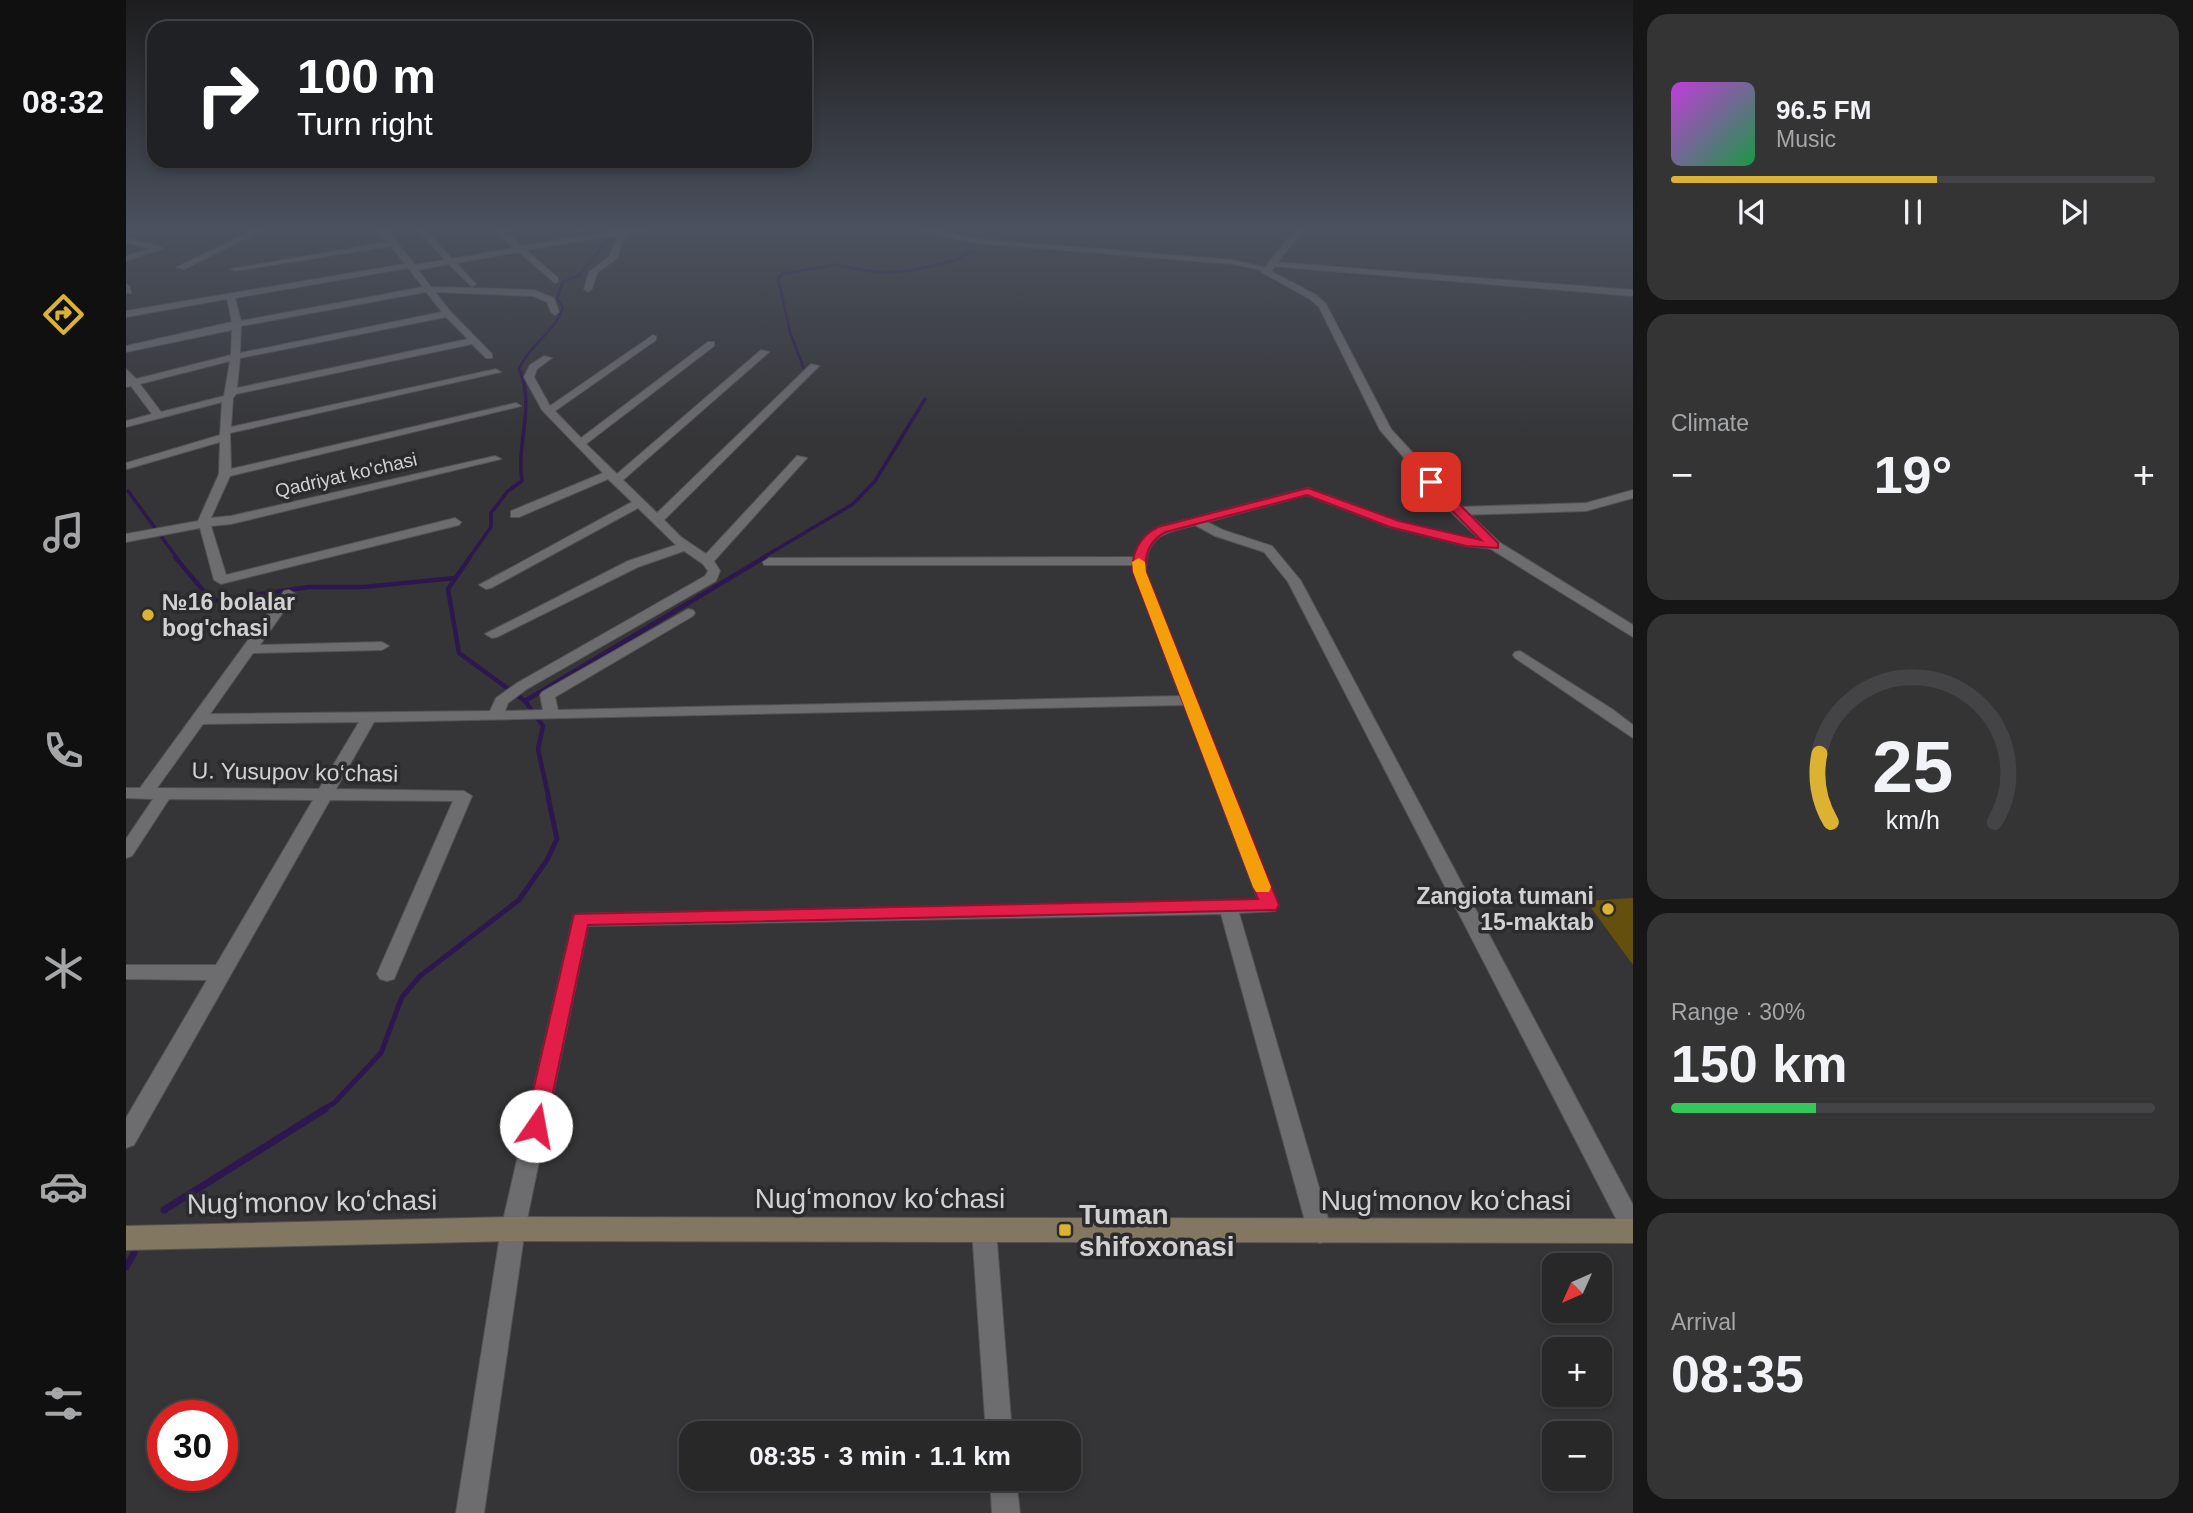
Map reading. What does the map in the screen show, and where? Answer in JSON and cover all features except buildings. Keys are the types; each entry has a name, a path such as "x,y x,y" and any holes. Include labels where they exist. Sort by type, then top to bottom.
{"main road":[{"name":"Nugʻmonov koʻchasi","path":"126,1238 513,1229 1320,1232 1633,1229"}],"street":[{"path":"126,314 215,299"},
{"path":"231,299 237,309 237,324 225,434 225,474 204,521 221,580 455,522"},
{"path":"128,346 376,299"},
{"path":"436,299 489,356"},
{"path":"548,299 551,300 555,312"},
{"path":"1315,299 1323,306 1391,437 1458,511 1493,545 1633,632"},
{"path":"131,383 233,357 448,314"},
{"path":"549,411 653,338"},
{"path":"126,424 230,395 473,341"},
{"path":"580,444 711,344"},
{"path":"515,514 615,476 764,352"},
{"path":"499,708 522,686 711,578 714,571 707,561 657,520 549,411 530,383 529,377 533,367 547,358"},
{"path":"657,520 814,366"},
{"path":"126,372 131,383 159,416"},
{"path":"127,466 225,434 496,372"},
{"path":"225,474 516,407"},
{"path":"707,561 801,458"},
{"name":"Qadriyat ko'chasi","path":"126,538 158,534 204,521 231,520 495,459"},
{"path":"470,1513 513,1229 580,919 1269,905 1140,572 1139,561 1151,535 1308,491 1394,524 1466,542 1493,545"},
{"path":"1458,511 1586,507 1633,494"},
{"path":"486,585 640,502"},
{"path":"1197,521 1219,533 1268,548 1294,581 1633,1229"},
{"path":"492,634 633,564 686,546"},
{"path":"769,562 1139,561"},
{"path":"145,793 289,594"},
{"path":"550,715 547,695 688,613"},
{"path":"250,649 382,646"},
{"path":"1520,656 1607,712 1633,733"},
{"path":"199,719 370,716 499,708 521,716 1189,700"},
{"path":"126,1138 370,716"},
{"name":"U. Yusupov ko‘chasi","path":"126,793 464,796 387,974"},
{"path":"126,852 165,793"},
{"path":"1228,906 1320,1232"},
{"path":"126,972 222,973"},
{"path":"984,1230 998,1421"},
{"path":"1004,1491 1006,1513"}],"shaded area":[{"path":"1633,898 1633,965 1586,901"}],"waterway":[{"path":"520,371 523,361 559,317 563,308 557,299"},
{"path":"783,299 790,332 804,369"},
{"path":"469,558 491,527 491,513 508,491 522,481 521,453 526,398 520,371"},
{"path":"762,558 853,504 875,481 925,399"},
{"path":"128,491 177,558"},
{"path":"175,557 212,601 309,587 364,587 455,578"},
{"path":"470,557 448,589 459,653 525,701"},
{"path":"525,701 765,557"},
{"path":"525,701 543,726 538,749 549,799"},
{"path":"322,1110 334,1103 381,1053 402,997 420,976 519,900 547,860 557,839 548,797"},
{"path":"164,1210 325,1109"},
{"path":"126,1267 134,1253"}],"slow traffic":[{"path":"1139,562 1140,572 1262,887"}],"place":[{"name":"№16 bolalar bog'chasi","path":"148,615"},
{"name":"Zangiota tumani 15-maktab","path":"1608,909"},
{"name":"Tuman shifoxonasi","path":"1065,1230"}],"route":[{"path":"536,1126 580,919 1269,905 1140,572 1139,561 1146,542 1151,535 1176,525 1308,491 1394,524 1466,542 1493,545 1431,482"}]}
